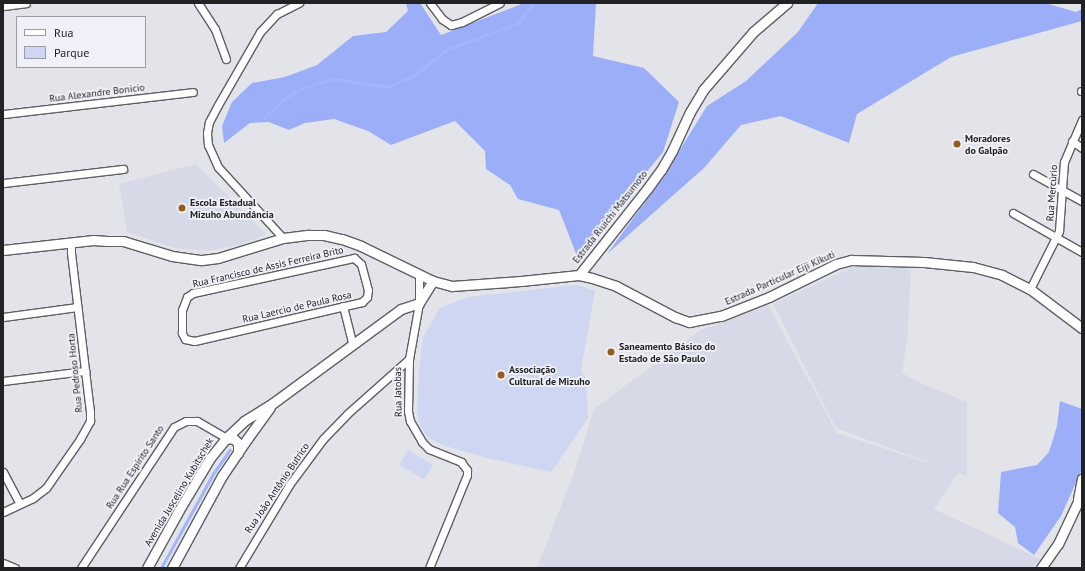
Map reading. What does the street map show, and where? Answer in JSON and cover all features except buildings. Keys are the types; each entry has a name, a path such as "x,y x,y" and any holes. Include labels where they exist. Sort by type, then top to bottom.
{"street":[{"path":"3,6 26,3"},
{"path":"198,3 215,29 226,59"},
{"path":"283,238 221,171 208,145 207,133 209,122 260,32 277,14 299,3"},
{"path":"430,3 446,23 455,24 500,3"},
{"name":"Estrada Riuichi Matsumoto","path":"579,275 647,190 661,170 672,151 690,112 703,90 732,54 753,32 787,3"},
{"name":"Rua Alexandre Bonício","path":"3,114 193,92"},
{"name":"Rua Mercúrio","path":"1030,289 1057,238 1060,223 1064,162 1082,120"},
{"path":"1072,141 1082,148"},
{"path":"3,183 123,169"},
{"path":"1033,174 1082,201"},
{"path":"1014,213 1082,252"},
{"name":"Estrada Particular Eiji Kikuti","path":"3,250 93,240 123,241 172,256 202,260 218,258 283,238 309,234 342,239 442,284 463,286 579,275 616,286 675,317 690,322 703,321 734,311 769,297 836,264 851,260 924,262 973,267 1002,275 1030,289 1082,328"},
{"name":"Rua Pedroso Horta","path":"3,512 40,494 46,488 86,430 90,421 71,242"},
{"name":"Rua Laercio de Paula Rosa","path":"188,341 194,341 362,302 367,297 368,290 361,264 354,258"},
{"name":"Rua Francisco de Assis Ferreira Brito","path":"188,341 182,333 181,320 184,302 192,293 354,258"},
{"name":"Rua Jatobas","path":"419,274 419,303 409,359 408,411 414,433 429,449 454,458 465,465 467,474 429,568"},
{"name":"Rua Jatobas","path":"419,303 433,281"},
{"name":"Avenida Juscelino Kubitschek","path":"147,568 210,458 226,438 244,421 273,403 352,343 401,309 419,303"},
{"path":"343,306 352,343"},
{"path":"3,317 77,308"},
{"name":"Rua João Antônio Butrico","path":"239,568 289,485 324,439 347,414 409,359"},
{"path":"3,381 85,371"},
{"name":"Avenida Juscelino Kubitschek","path":"172,568 219,483 273,403"},
{"name":"Rua Rua Espírito Santo","path":"81,568 174,427 186,421 196,421 226,438"},
{"path":"226,438 234,439 238,443 238,453"},
{"path":"3,472 20,504"},
{"path":"1041,568 1058,544 1080,497 1082,478"},
{"path":"3,563 15,568"}],"shaded area":[{"path":"406,3 420,3 441,35 524,3 596,3 593,56 644,68 679,102 663,152 577,256 559,210 518,199 510,185 486,169 485,151 455,121 391,145 368,131 334,119 305,123 289,130 269,122 250,123 224,143 222,126 232,102 252,83 285,77 317,65 353,36 386,32 408,11"},
{"path":"818,3 1045,3 1076,12 1082,9 1082,21 951,57 857,114 849,143 781,116 741,125 704,168 607,254 660,182 707,106 746,81 798,32"},
{"name":"Escola Estadual Mizuho Abundância","path":"196,164 266,234 244,244 208,251 175,248 127,232 119,184"},
{"path":"868,265 911,269 907,341 902,373 921,383 967,402 967,476 958,473 934,509 1040,559 1032,568 537,568 575,470 594,409 699,331 768,305 837,433 944,468 836,428 773,304 850,268"},
{"path":"1060,401 1082,409 1082,469 1061,516 1034,555 1018,543 1015,527 998,513 1001,472 1037,465 1049,452 1057,426"}],"green space":[{"name":"Associação Cultural de Mizuho","path":"577,285 595,291 581,370 586,379 588,418 551,472 487,458 442,445 428,437 420,427 417,411 419,371 423,337 440,308 468,297"},
{"path":"408,450 433,465 424,480 399,465"}],"waterway":[{"path":"264,118 284,99 302,88 334,79 388,87 413,76 448,49 518,23 533,3"},
{"path":"161,568 213,474 230,450"}],"place":[{"name":"Moradores do Galpão","path":"957,144"},
{"name":"Escola Estadual Mizuho Abundância","path":"182,208"},
{"name":"Saneamento Básico do Estado de São Paulo","path":"611,352"},
{"name":"Associação Cultural de Mizuho","path":"501,375"}]}
